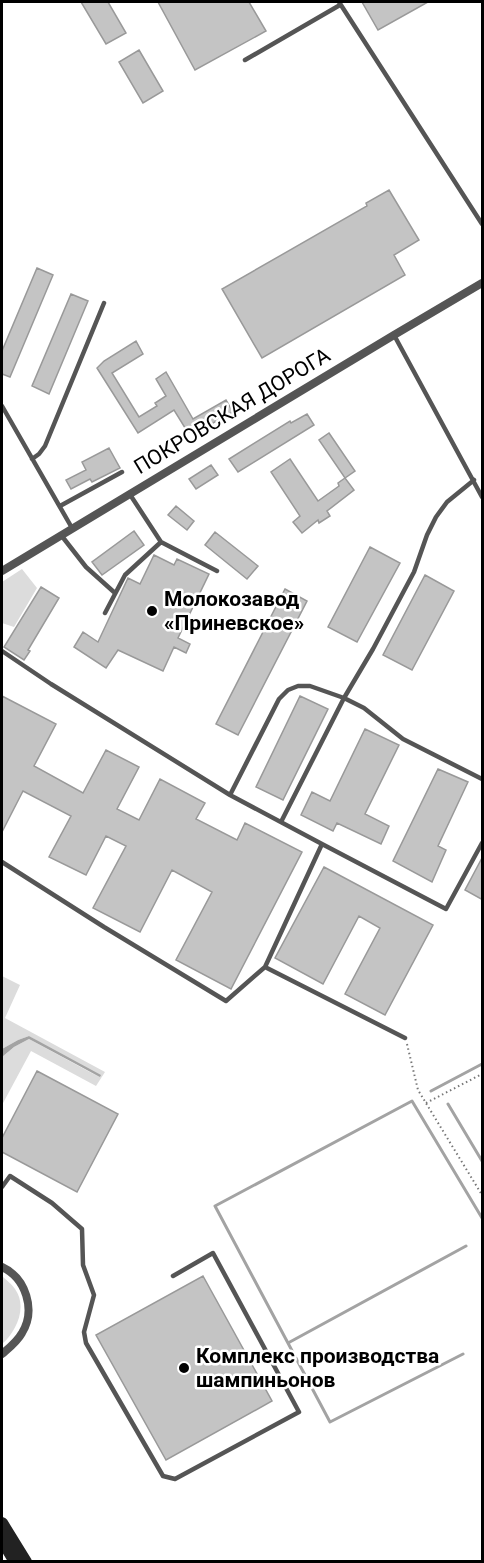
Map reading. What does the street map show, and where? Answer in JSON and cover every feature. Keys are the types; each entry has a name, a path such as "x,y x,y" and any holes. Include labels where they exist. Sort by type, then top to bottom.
{"main road":[{"path":"2,1523 26,1562"},
{"path":"2,1540 15,1562"}],"street":[{"name":"ПОКРОВСКАЯ ДОРОГА","path":"2,571 483,283"},
{"path":"2,1267 22,1284 28,1302 28,1316 22,1334 2,1354"}],"lane":[{"path":"244,60 340,3 483,224"},
{"path":"32,459 45,447 104,303"},
{"path":"394,335 482,496"},
{"path":"2,406 72,528"},
{"path":"60,506 122,472"},
{"path":"281,822 344,698 414,572 436,517 447,502 474,480"},
{"path":"129,493 161,542 217,571"},
{"path":"61,535 86,567 115,593"},
{"path":"105,613 125,575 161,542"},
{"path":"2,651 230,795 446,909 483,843"},
{"path":"230,795 279,699 288,690 298,686 310,686 364,708 403,739 483,779"},
{"path":"2,862 226,1001 265,967 322,844"},
{"path":"265,967 405,1038"},
{"path":"2,1187 10,1176 52,1203 82,1229 83,1265 94,1295 84,1332 86,1343 163,1476 176,1479 299,1412 213,1253 173,1276"}],"path":[{"path":"405,1038 418,1090 483,1195"},
{"path":"426,1103 483,1074"}],"shaded area":[{"path":"22,569 37,588 14,627 2,623 2,582"},
{"path":"2,976 20,985 5,1018 105,1072 96,1086 31,1051 2,1105 2,1057 29,1039 99,1077 29,1036 2,1049"},
{"path":"29,1036 101,1075 100,1077 29,1039 2,1057 2,1049"},
{"path":"2,1276 19,1296 20,1311 16,1326 2,1344"}],"building":[{"path":"81,2 108,2 126,33 106,44"},
{"path":"158,2 249,2 266,31 195,70"},
{"path":"362,2 428,2 378,30"},
{"path":"139,50 163,91 143,103 119,62"},
{"path":"389,190 419,240 394,255 405,275 262,358 222,289 367,206 366,203"},
{"path":"37,268 53,275 10,377 2,374 2,351"},
{"path":"71,294 88,301 49,394 32,386"},
{"path":"136,341 143,354 112,373 139,417 157,406 155,403 166,396 156,379 166,372 193,419 226,400 233,412 195,433 187,431 174,410 138,433 97,368"},
{"path":"307,414 314,425 238,472 229,459 290,421 291,423"},
{"path":"329,433 355,471 345,478 319,440"},
{"path":"109,448 120,468 92,482 90,479 71,489 66,480 86,470 82,462"},
{"path":"290,459 318,501 339,486 338,483 345,478 354,490 327,511 330,516 319,523 318,520 302,533 293,522 300,516 271,472"},
{"path":"211,465 218,475 196,489 189,479"},
{"path":"176,506 194,521 187,530 168,515"},
{"path":"134,531 144,545 102,575 92,562"},
{"path":"215,532 258,566 247,579 205,545"},
{"path":"370,547 400,563 357,642 328,627"},
{"name":"Молокозавод «Приневское»","path":"154,555 174,565 177,559 209,574 178,638 190,644 186,653 174,647 163,671 118,650 106,668 74,647 83,632 98,642 128,578 140,584"},
{"path":"425,575 454,591 412,670 383,655"},
{"path":"41,587 59,598 24,660 4,647"},
{"path":"285,589 307,601 238,735 216,724"},
{"path":"2,696 56,724 34,766 83,793 106,750 139,767 117,809 139,820 160,779 205,803 196,819 237,840 245,823 302,852 231,989 176,960 212,892 172,870 140,932 93,908 126,846 106,836 86,875 49,857 71,816 23,791 2,832"},
{"path":"300,696 328,709 283,800 256,787"},
{"path":"365,729 399,745 365,814 389,826 381,844 337,823 333,831 301,815 312,792 330,801"},
{"path":"438,769 468,782 438,846 446,850 432,882 393,861"},
{"path":"483,856 483,900 465,890"},
{"path":"324,867 433,925 385,1015 345,994 380,928 359,916 323,984 275,958"},
{"path":"37,1071 118,1114 77,1192 2,1152 2,1138"},
{"name":"Комплекс производства шампиньонов","path":"203,1276 272,1401 166,1460 96,1335"}],"waterway":[{"path":"431,1091 482,1064"},
{"path":"463,1354 330,1422 215,1206 412,1101 482,1218"},
{"path":"448,1104 482,1161"},
{"path":"288,1343 466,1246"}],"place":[{"name":"Молокозавод «Приневское»","path":"152,611"},
{"name":"Комплекс производства шампиньонов","path":"184,1368"}]}
